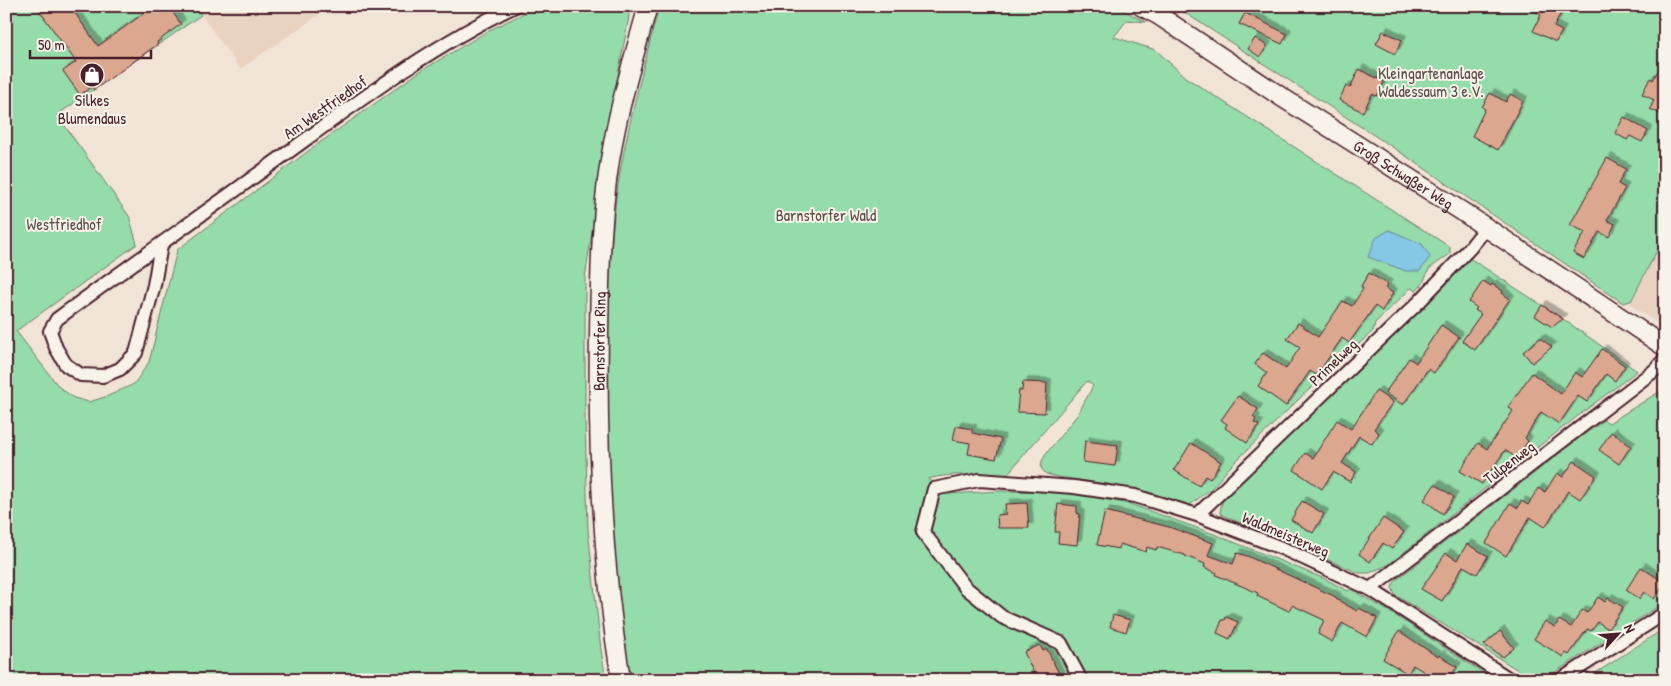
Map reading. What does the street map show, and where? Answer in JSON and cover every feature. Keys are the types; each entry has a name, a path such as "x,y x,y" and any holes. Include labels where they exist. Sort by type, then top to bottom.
{"main road":[{"name":"Barnstorfer Ring","path":"621,680 609,599 600,497 598,430 600,294 607,180 614,137 648,6"},
{"name":"Groß Schwaßer Weg","path":"1141,6 1158,15 1283,98 1396,169 1665,347"}],"street":[{"name":"Am Westfriedhof","path":"161,245 154,285 136,353 120,370 103,376 80,375 66,364 56,348 50,331 57,319 303,141 405,70 481,22 515,6"},
{"name":"Primelweg","path":"1197,514 1419,302 1470,248 1486,228"},
{"name":"Tulpenweg","path":"1370,589 1655,370 1665,359"},
{"name":"Waldmeisterweg","path":"1081,680 1062,643 1002,617 965,587 923,532 934,489 980,480 1074,487 1135,496 1197,514 1284,548 1370,589 1510,680"},
{"path":"1560,680 1665,613"}],"shaded area":[{"path":"195,6 332,6 240,69"},
{"path":"1665,235 1665,328 1633,307 1631,301"}],"green space":[{"name":"Westfriedhof","path":"6,6 195,6 201,15 57,115 129,216 137,244 16,331 59,387 74,398 89,402 134,384 149,362 177,250 311,149 419,72 488,31 538,6 628,6 629,17 608,128 585,278 585,417 588,530 606,680 6,680"},
{"name":"Barnstorfer Wald","path":"659,6 1115,6 1146,22 1127,20 1114,37 1156,50 1185,77 1450,247 1450,254 1429,269 1422,285 1416,291 1411,288 1375,323 1373,331 1300,398 1229,468 1212,488 1190,505 1150,493 1058,477 1046,474 1041,468 1046,454 1078,414 1093,386 1087,381 1004,478 956,475 928,479 947,494 1000,491 1068,492 1130,504 1214,534 1325,579 1348,591 1350,589 1387,610 1494,680 630,680 615,560 610,480 608,360 610,279 616,198 624,150"},
{"name":"Kleingartenanlage Waldessaum 3 e.V.","path":"1163,6 1665,6 1665,235 1631,301 1623,303 1406,156 1182,11 1172,13"},
{"path":"1468,257 1563,319 1637,371 1388,565 1369,573 1359,573 1222,515 1220,512 1222,502"},
{"path":"1659,392 1665,395 1665,602 1549,676 1541,679 1531,678 1395,595 1392,587 1396,580 1582,436 1604,420 1609,423"},
{"path":"1665,628 1665,680 1585,680"}],"water":[{"path":"1389,230 1422,244 1430,257 1420,271 1406,271 1368,257 1376,238"}],"building":[{"path":"36,6 70,6 98,46 154,6 168,6 181,24 157,42 158,44 94,90 92,87 80,95 63,71 76,62"},
{"path":"1525,6 1564,6 1554,27 1562,31 1556,42 1533,31 1541,15"},
{"path":"1245,13 1287,34 1282,44 1239,24"},
{"path":"1383,31 1402,40 1395,54 1376,44"},
{"path":"1255,38 1267,46 1260,57 1248,49"},
{"path":"1665,57 1665,116 1650,109 1654,100 1642,94 1650,78 1653,80"},
{"path":"1359,69 1384,82 1377,96 1372,94 1363,112 1339,100 1346,86 1350,88"},
{"path":"1490,93 1506,102 1510,94 1523,101 1498,150 1472,136 1485,109 1482,107"},
{"path":"1624,117 1648,131 1642,142 1630,136 1627,140 1615,133"},
{"path":"1607,158 1626,169 1618,184 1625,188 1607,220 1615,224 1609,237 1599,232 1584,259 1573,253 1585,232 1570,225"},
{"path":"1369,273 1388,285 1385,288 1393,293 1382,311 1375,306 1349,343 1342,338 1317,375 1310,371 1286,406 1258,386 1267,373 1255,364 1263,353 1286,369 1300,347 1287,339 1298,323 1318,337 1343,301 1352,306 1363,289 1361,286"},
{"path":"1483,281 1503,291 1502,293 1510,299 1475,350 1462,341 1481,314 1469,302"},
{"path":"1542,305 1563,319 1552,327 1535,316"},
{"path":"1441,325 1459,337 1434,373 1428,369 1403,405 1385,393 1409,358 1416,363"},
{"path":"1540,338 1552,347 1532,363 1523,352"},
{"path":"1602,349 1625,366 1615,381 1606,374 1587,402 1578,396 1559,424 1541,412 1525,438 1528,441 1516,458 1505,450 1482,484 1460,471 1478,443 1487,449 1513,411 1508,407 1532,373 1561,394 1575,372 1582,377"},
{"path":"1023,382 1047,383 1045,413 1017,412 1019,390 1022,391"},
{"path":"1376,391 1393,402 1374,429 1379,433 1372,444 1359,436 1342,463 1356,472 1350,482 1333,472 1322,489 1294,470 1305,453 1313,458 1337,420 1351,429"},
{"path":"1238,396 1258,409 1253,417 1256,419 1254,423 1259,425 1247,443 1225,428 1227,424 1221,420"},
{"path":"956,426 972,429 972,433 1001,439 996,459 968,454 970,443 953,440"},
{"path":"1611,432 1631,446 1619,464 1599,450"},
{"path":"1085,441 1118,445 1115,466 1083,462"},
{"path":"1191,443 1221,462 1210,479 1205,476 1199,486 1174,470"},
{"path":"1574,461 1596,476 1580,499 1568,491 1545,527 1530,517 1506,556 1486,543 1510,503 1518,508 1521,501 1528,505 1538,488 1545,492 1557,473 1563,477"},
{"path":"1435,484 1454,497 1443,514 1424,500"},
{"path":"1302,501 1324,514 1313,533 1291,520"},
{"path":"1027,503 1029,528 998,528 997,515 1006,514 1005,504"},
{"path":"1058,504 1077,506 1077,513 1080,514 1077,545 1058,543 1059,532 1055,532"},
{"path":"1105,511 1169,527 1213,543 1208,555 1233,564 1237,553 1247,556 1336,597 1336,599 1357,611 1359,608 1377,618 1367,637 1342,623 1332,642 1318,634 1324,620 1292,605 1289,611 1257,596 1258,593 1216,575 1217,573 1204,567 1205,564 1185,555 1157,547 1156,550 1147,547 1146,552 1120,544 1119,549 1097,545"},
{"path":"1383,518 1404,532 1392,549 1383,543 1370,562 1359,554"},
{"path":"1467,544 1488,556 1477,574 1463,566 1442,601 1421,589 1446,553 1457,560"},
{"path":"1641,567 1665,583 1654,599 1644,592 1639,599 1626,590"},
{"path":"1598,597 1605,602 1608,598 1623,607 1608,629 1598,622 1591,631 1587,629 1569,655 1566,653 1563,657 1534,639 1545,621 1555,627 1559,620 1571,627 1582,610 1587,613"},
{"path":"1113,615 1130,620 1126,632 1110,627"},
{"path":"1226,617 1238,622 1230,639 1217,633 1222,620 1225,620"},
{"path":"1399,631 1438,657 1439,655 1457,667 1448,680 1437,680 1413,665 1408,674 1383,659"},
{"path":"1500,631 1514,648 1503,657 1484,645"},
{"path":"1040,645 1043,651 1047,649 1062,680 1037,680 1024,652"}],"place":[{"name":"Silkes Blumendaus","path":"92,75"}]}
